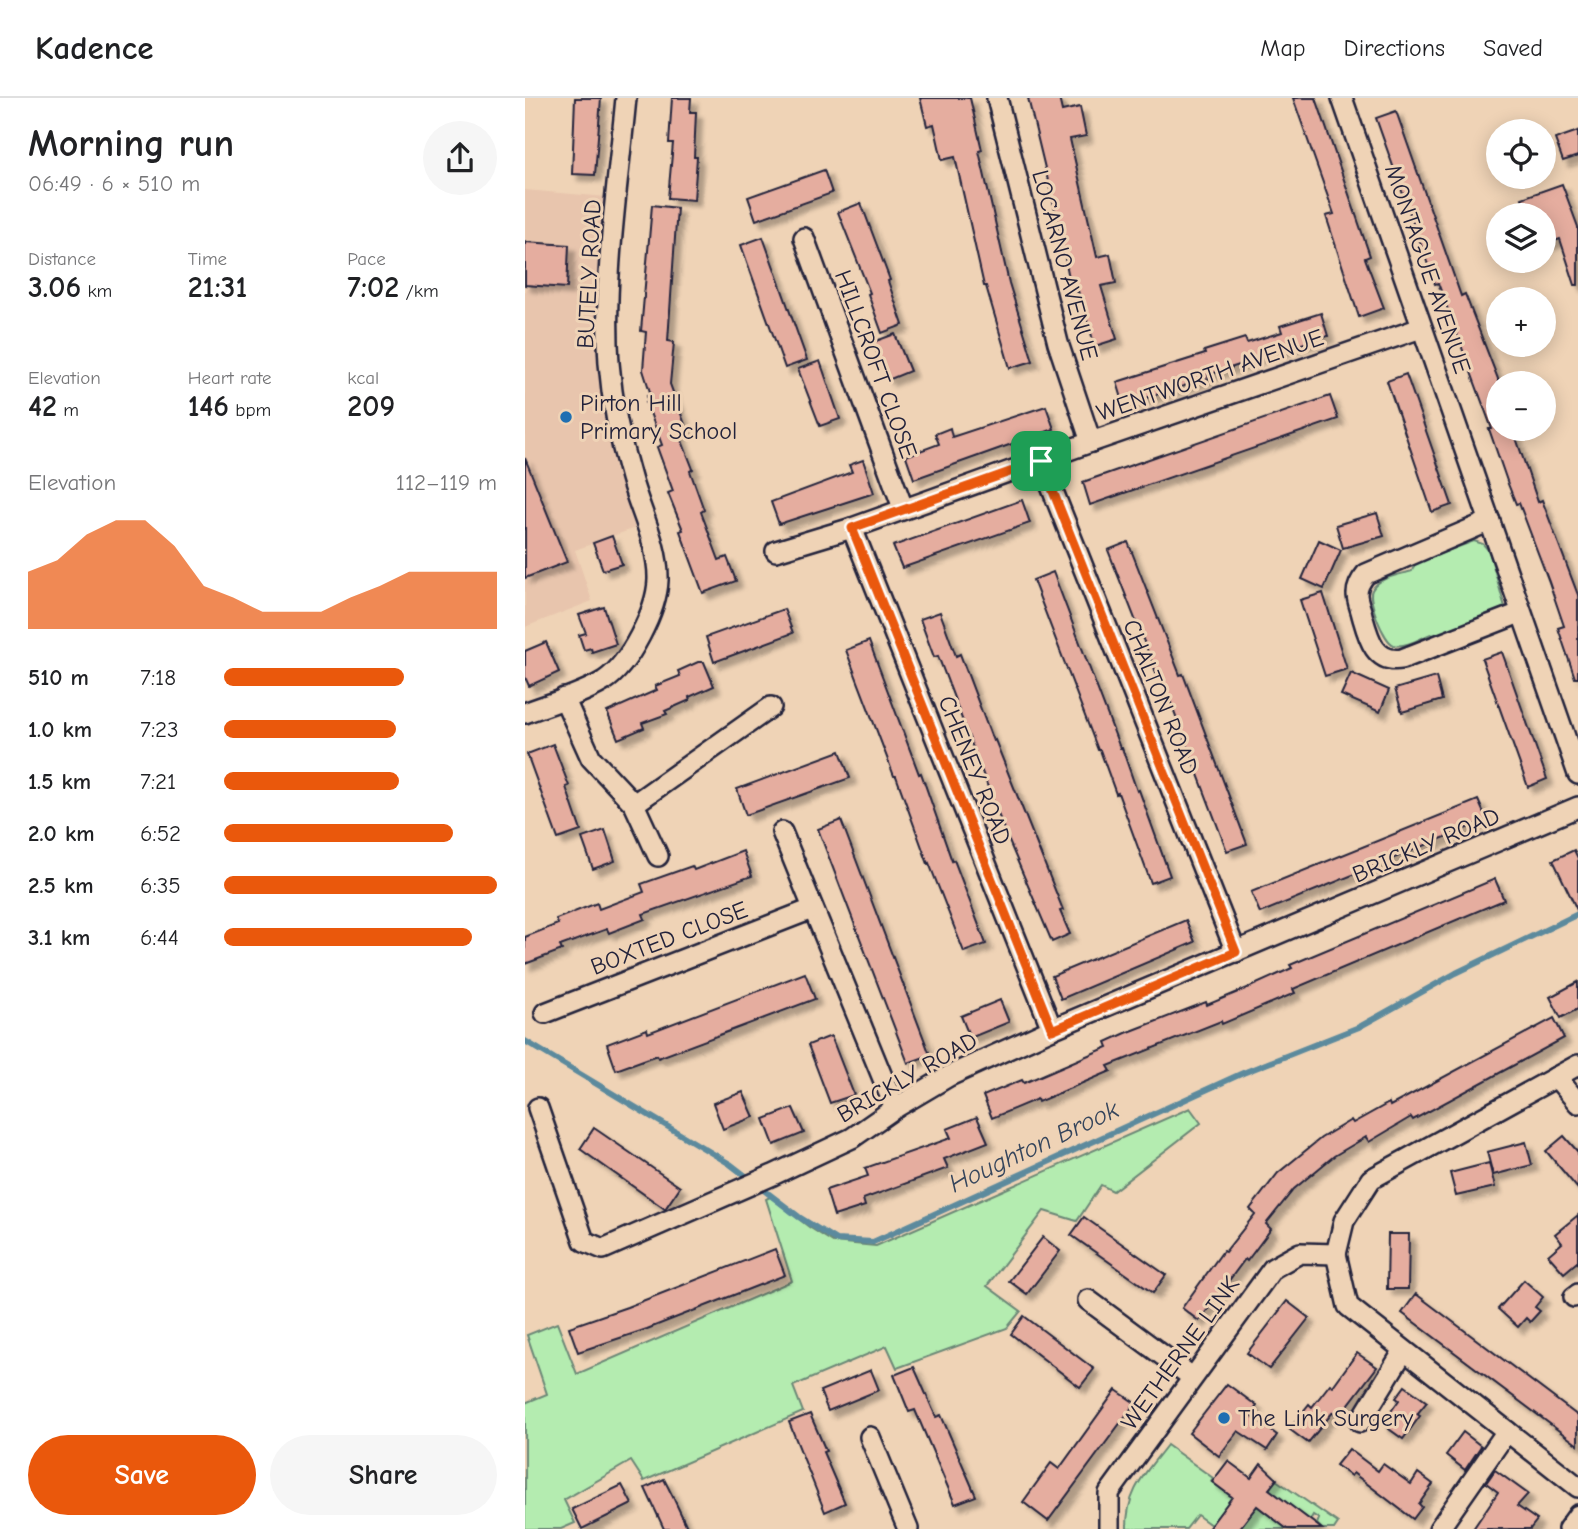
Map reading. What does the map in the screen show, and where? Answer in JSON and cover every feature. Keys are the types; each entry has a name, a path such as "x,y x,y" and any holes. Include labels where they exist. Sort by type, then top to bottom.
{"street":[{"name":"BUTELY ROAD","path":"525,713 605,680 632,651 650,616 658,582 656,556 630,475 611,388 608,344 608,302 626,98"},
{"name":"LOCARNO AVENUE","path":"997,98 1058,343 1091,442"},
{"name":"MONTAGUE AVENUE","path":"1342,98 1520,612 1573,747 1578,774"},
{"name":"HILLCROFT CLOSE","path":"804,238 903,508"},
{"name":"WENTWORTH AVENUE","path":"776,551 852,528 1421,328"},
{"name":"CHALTON ROAD","path":"1041,461 1236,952"},
{"path":"1490,521 1366,574 1358,585 1357,594 1370,642 1381,656 1402,659 1520,612"},
{"name":"CHENEY ROAD","path":"852,528 1052,1030"},
{"path":"564,698 591,758 634,804 658,856"},
{"path":"634,804 771,707"},
{"name":"BRICKLY ROAD","path":"538,1108 584,1241 603,1249 852,1138 895,1108 950,1076 1052,1030 1578,807"},
{"path":"782,832 895,1108"},
{"name":"BOXTED CLOSE","path":"545,1013 812,909"},
{"path":"1578,1065 1371,1179 1344,1221 1336,1254 1348,1306 1403,1352 1578,1487"},
{"path":"1556,1077 1578,1103"},
{"name":"WETHERNE LINK","path":"1109,1529 1109,1493 1273,1268 1300,1253 1336,1254"},
{"path":"1088,1300 1192,1377"},
{"path":"1360,1422 1403,1352"},
{"path":"1439,1529 1507,1431"},
{"path":"870,1437 908,1529"},
{"path":"1568,1529 1578,1515"}],"shaded area":[{"name":"Pirton Hill Primary School","path":"525,190 607,197 600,371 614,463 635,528 575,550 592,601 525,627"}],"green space":[{"path":"1474,541 1483,544 1489,551 1506,611 1441,638 1431,634 1403,645 1390,642 1374,611 1371,595 1375,586 1390,577 1412,571 1415,563"},
{"path":"1190,1108 1201,1123 1113,1191 1101,1185 1077,1221 1044,1211 987,1286 1021,1311 1007,1328 897,1368 887,1346 793,1386 803,1412 644,1481 631,1461 564,1500 575,1523 561,1529 525,1529 525,1403 547,1394 527,1335 557,1323 577,1374 792,1281 766,1199 770,1197 833,1242 876,1246"},
{"path":"1167,1445 1213,1478 1211,1481 1232,1497 1211,1525 1197,1515 1186,1529 1127,1529 1133,1493"},
{"path":"1276,1480 1338,1523 1334,1529 1322,1529 1317,1524 1319,1519 1313,1515 1310,1520 1269,1490"},
{"path":"1257,1506 1287,1529 1239,1529"}],"building":[{"path":"575,98 601,98 595,175 572,174"},
{"path":"672,98 691,98 690,112 696,112 694,200 668,198 673,143 669,143"},
{"path":"920,98 970,98 982,150 979,151 1009,283 1033,361 1010,368 984,286 955,157 942,160 934,124 927,126"},
{"path":"1028,98 1059,98 1062,111 1080,107 1086,136 1070,139 1097,257 1110,254 1116,283 1101,286 1117,339 1095,346 1078,291 1072,293"},
{"path":"1293,98 1316,98 1370,256 1365,258 1384,308 1359,317 1326,216 1334,214"},
{"path":"1396,111 1461,296 1465,294 1486,348 1486,357 1489,357 1495,371 1486,371 1486,413 1438,283 1435,284 1376,118"},
{"path":"1578,131 1578,156 1563,161 1556,139"},
{"path":"824,170 832,193 756,220 748,197"},
{"path":"1562,184 1578,227 1578,285 1575,285 1560,239 1556,240 1556,203 1524,203 1522,198 1548,189 1556,189 1556,186"},
{"path":"861,203 890,280 888,281 903,325 882,333 868,294 870,293 838,212"},
{"path":"652,205 677,208 668,341 674,342 670,384 687,430 679,433 693,469 690,471 704,510 701,512 719,560 727,557 736,581 703,593 668,493 673,491 657,447 662,445 646,402 647,396 651,395 643,370 646,332 641,331"},
{"path":"763,237 807,360 785,368 741,245"},
{"path":"525,242 569,245 567,288 525,285"},
{"path":"1321,313 1328,336 1252,359 1208,375 1209,378 1124,405 1117,382 1205,354 1204,351 1245,338 1247,343 1282,332 1280,326"},
{"path":"895,334 910,371 888,380 873,342"},
{"path":"820,361 840,419 820,426 798,369"},
{"path":"1406,374 1452,505 1432,512 1387,381"},
{"path":"1330,396 1338,419 1090,505 1083,482"},
{"path":"1046,406 1054,429 914,479 906,456 939,444 935,434 950,428 952,437"},
{"path":"1493,441 1517,441 1538,502 1542,500 1578,595 1578,678 1575,678 1558,628 1564,626 1549,582 1519,503 1516,504"},
{"path":"525,458 567,562 525,578"},
{"path":"863,460 874,493 779,524 771,502 852,472 849,465"},
{"path":"1022,500 1030,523 902,568 893,546"},
{"path":"1377,513 1384,536 1343,548 1336,525"},
{"path":"612,536 622,564 603,570 593,543"},
{"path":"1319,540 1341,550 1324,589 1302,579"},
{"path":"1128,542 1180,675 1183,674 1247,844 1227,851 1160,674 1157,675 1108,550"},
{"path":"1053,572 1170,876 1151,883 1033,580"},
{"path":"1323,593 1347,669 1325,676 1300,600"},
{"path":"604,607 616,644 592,652 591,648 584,650 579,635 586,633 579,615"},
{"path":"784,609 793,633 714,662 706,637"},
{"path":"940,612 956,656 960,654 1063,910 1060,911 1070,934 1052,942 1005,832 938,656 934,657 920,619"},
{"path":"869,641 986,944 964,952 846,650"},
{"path":"546,642 559,672 529,686 525,677 525,651"},
{"path":"1502,652 1547,779 1528,787 1482,659"},
{"path":"704,662 714,686 665,711 667,714 642,723 644,728 618,739 607,712 657,690 655,686 680,676 678,671"},
{"path":"1351,673 1389,690 1380,712 1341,695"},
{"path":"1436,677 1442,700 1402,712 1395,689"},
{"path":"553,744 569,786 566,787 581,831 558,839 527,754"},
{"path":"840,751 850,778 746,815 737,789"},
{"path":"1478,800 1487,820 1260,913 1251,892"},
{"path":"841,820 930,1055 908,1063 818,829"},
{"path":"605,830 615,861 593,869 582,838"},
{"path":"1574,850 1578,858 1578,912 1553,860"},
{"path":"743,851 752,876 643,914 645,919 609,933 607,929 560,946 562,950 525,964 525,937 558,924 556,919 597,903 599,909 644,892 641,884 692,866 694,870"},
{"path":"1495,879 1504,900 1293,989 1295,993 1222,1024 1221,1021 1108,1066 1111,1071 992,1118 983,1096 1022,1080 1024,1083 1108,1047 1106,1042 1126,1033 1206,1002 1207,1005 1292,968 1290,965"},
{"path":"1186,920 1195,942 1061,999 1052,976"},
{"path":"805,973 815,999 658,1058 657,1055 616,1070 607,1044 647,1029 648,1033"},
{"path":"1578,982 1578,1009 1561,1018 1550,997"},
{"path":"1000,1000 1009,1022 970,1038 961,1016"},
{"path":"1554,1018 1564,1038 1413,1120 1411,1117 1369,1142 1366,1137 1334,1156 1294,1189 1266,1224 1271,1229 1199,1321 1182,1308 1223,1251 1225,1252 1255,1214 1250,1209 1278,1173 1321,1138 1351,1120 1353,1123 1389,1103 1390,1106"},
{"path":"831,1036 854,1095 830,1103 808,1045"},
{"path":"743,1092 754,1117 723,1129 713,1103"},
{"path":"793,1108 804,1133 774,1145 764,1119"},
{"path":"977,1117 988,1142 944,1159 948,1168 863,1199 865,1206 834,1216 826,1190 868,1176 865,1168 951,1138 947,1129"},
{"path":"594,1128 680,1187 665,1209 580,1149"},
{"path":"1564,1136 1578,1152 1578,1189 1546,1151"},
{"path":"1526,1142 1532,1165 1493,1175 1487,1152"},
{"path":"1489,1163 1495,1187 1456,1196 1450,1173"},
{"path":"1578,1215 1578,1264 1577,1262 1564,1273 1548,1255 1562,1243 1555,1234"},
{"path":"1084,1217 1166,1275 1153,1293 1071,1235"},
{"path":"1388,1234 1409,1234 1408,1289 1387,1289"},
{"path":"1043,1237 1060,1251 1027,1294 1009,1281"},
{"path":"775,1249 785,1275 647,1329 578,1352 569,1327"},
{"path":"1524,1280 1543,1297 1535,1307 1540,1311 1530,1322 1526,1318 1518,1327 1498,1309"},
{"path":"1416,1294 1578,1416 1578,1445 1402,1313"},
{"path":"1287,1301 1309,1318 1269,1369 1247,1353"},
{"path":"1024,1316 1094,1369 1080,1387 1011,1334"},
{"path":"1357,1353 1377,1367 1339,1417 1333,1412 1308,1443 1289,1429 1309,1404 1312,1407 1330,1384 1333,1386"},
{"path":"914,1367 936,1417 941,1415 976,1496 955,1504 915,1410 909,1412 894,1375"},
{"path":"871,1370 879,1390 828,1411 820,1391"},
{"name":"The Link Surgery","path":"1227,1384 1257,1406 1250,1415 1277,1435 1267,1450 1238,1431 1219,1456 1189,1433"},
{"path":"1405,1386 1427,1402 1403,1439 1382,1424 1399,1400 1396,1398"},
{"path":"1116,1390 1135,1403 1048,1521 1023,1502 1051,1463 1059,1469"},
{"path":"810,1414 845,1503 825,1512 789,1422"},
{"path":"1463,1432 1481,1446 1465,1470 1446,1455"},
{"path":"1349,1449 1378,1471 1383,1464 1411,1484 1418,1473 1433,1484 1419,1504 1422,1507 1413,1519 1353,1473 1351,1476 1336,1465"},
{"path":"1228,1461 1251,1478 1261,1464 1277,1479 1269,1489 1322,1529 1287,1529 1257,1506 1239,1529 1208,1529 1232,1497 1212,1482"},
{"path":"1495,1470 1528,1494 1517,1506 1537,1520 1530,1529 1473,1529 1498,1492 1486,1483"},
{"path":"664,1479 688,1529 664,1529 645,1488"},
{"path":"622,1485 632,1504 582,1529 572,1509"}],"waterway":[{"name":"Houghton Brook","path":"525,1041 730,1164 799,1217 836,1240 873,1242 1243,1073 1359,1027 1456,973 1578,914"}],"place":[{"name":"Pirton Hill Primary School","path":"566,417"},
{"name":"The Link Surgery","path":"1224,1418"}],"route":[{"path":"1041,461 1236,952 1052,1030 852,528 1041,461"}]}
